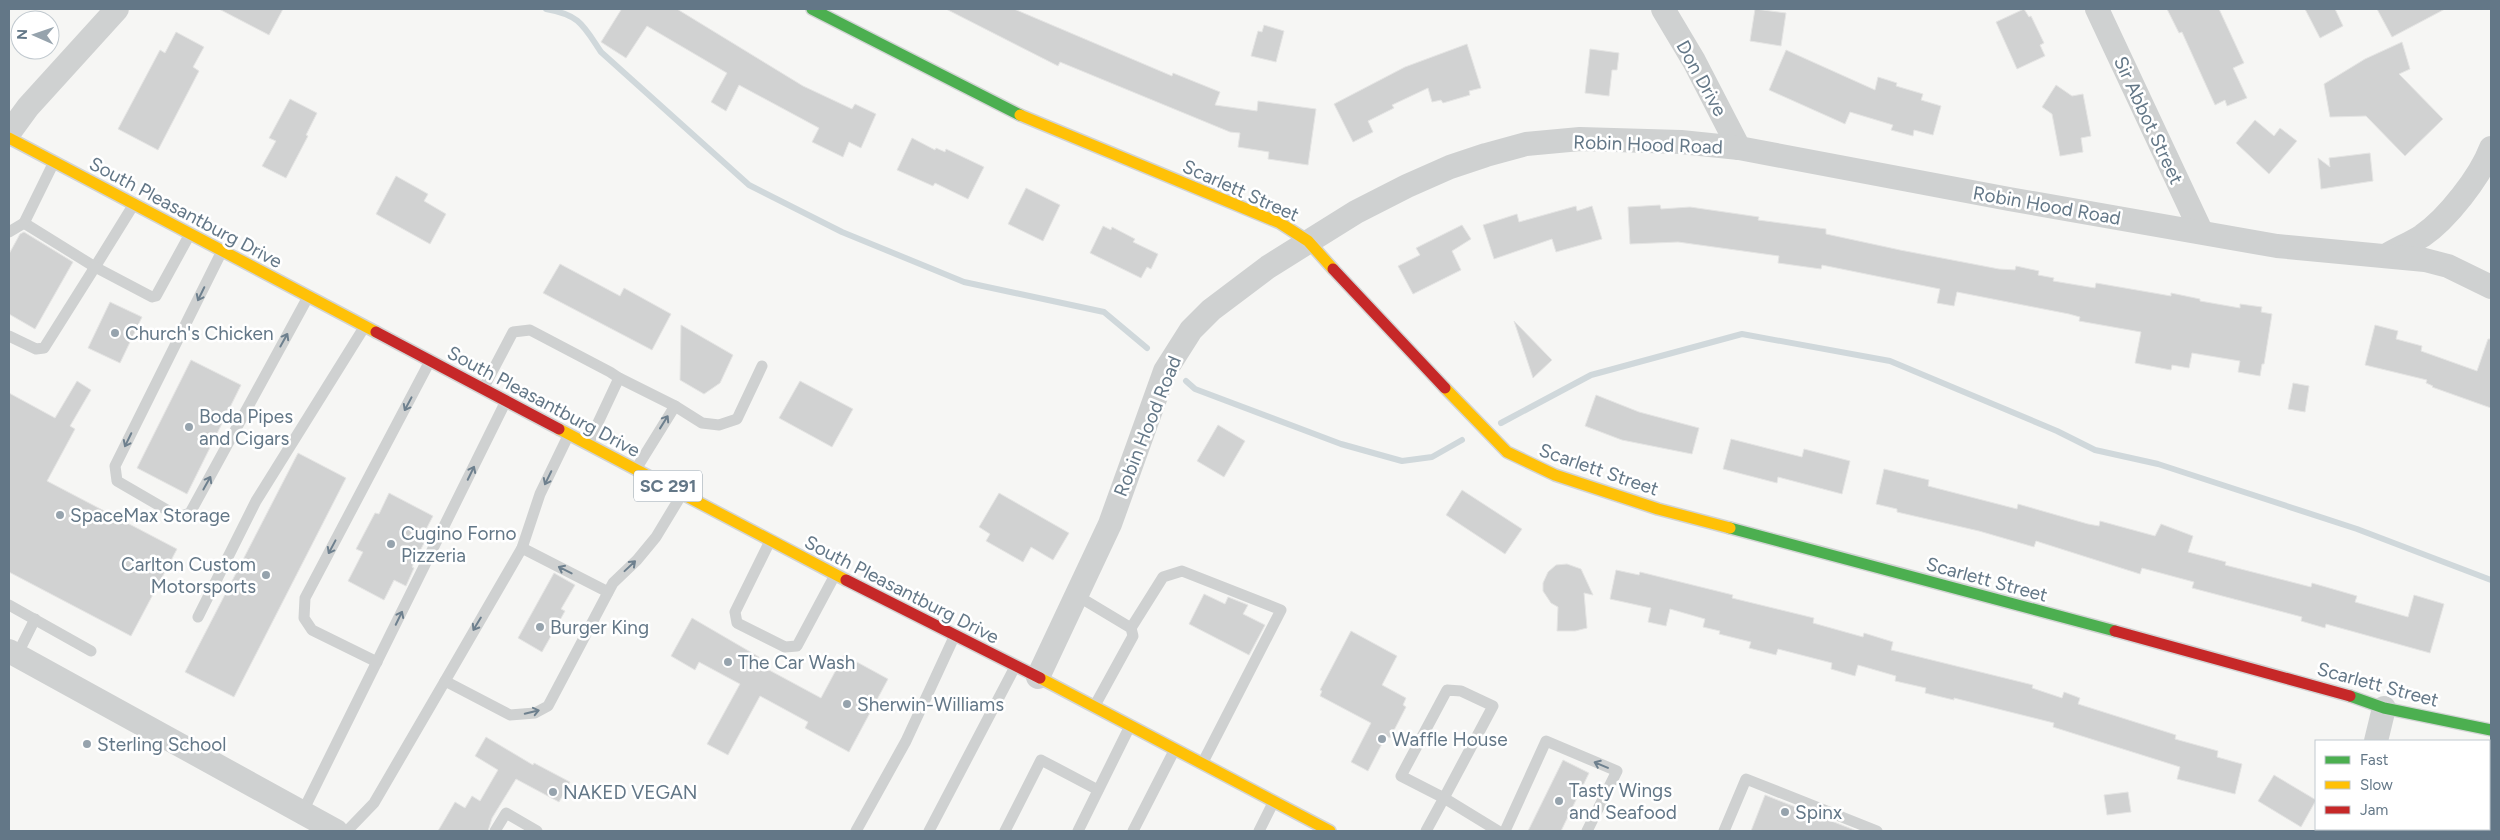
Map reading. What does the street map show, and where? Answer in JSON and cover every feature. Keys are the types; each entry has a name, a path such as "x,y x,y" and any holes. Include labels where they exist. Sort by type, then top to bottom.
{"street":[{"path":"9,133 28,107 117,9"},
{"name":"Scarlett Street","path":"812,9 1022,116 1115,156 1280,222 1308,241 1385,326 1496,442 1507,452 1533,465 1658,509 2334,690 2384,708 2491,730"},
{"name":"Don Drive","path":"1663,9 1694,61 1739,148"},
{"name":"Sir Abbot Street","path":"2097,9 2201,231"},
{"name":"South Pleasantburg Drive","path":"9,138 835,575 1038,677 1330,831"},
{"name":"Robin Hood Road","path":"1038,677 1110,524 1165,371 1177,348 1191,330 1211,310 1308,241 1356,212 1450,167 1526,144 1580,139 1632,139 1739,148 2009,199 2201,231 2277,246 2424,260 2448,266 2491,288"},
{"path":"2387,255 2422,235 2444,216 2476,175 2491,148"},
{"path":"13,653 336,831"},
{"path":"2376,740 2384,708"}],"lane":[{"path":"9,232 24,223 54,162"},
{"path":"9,336 36,349 44,348 134,204"},
{"path":"24,223 95,267 152,298 156,296 190,234"},
{"path":"222,250 115,466 117,481 179,517 190,513 309,296"},
{"path":"198,618 256,501 365,326"},
{"path":"483,389 513,332 530,330 618,378 675,406 702,424 719,425 737,419 762,366"},
{"path":"377,662 312,630 304,618 305,598 430,361"},
{"path":"588,444 618,378"},
{"path":"302,813 506,401"},
{"path":"636,469 675,406"},
{"path":"347,831 374,803 522,548 540,494 569,434"},
{"path":"445,681 510,715 535,713 548,706 613,583 637,560 656,537 682,494"},
{"path":"770,540 735,612 737,623 785,647 797,646 835,575"},
{"path":"522,548 608,592"},
{"path":"1094,706 1132,636 1131,628 1163,577 1182,571 1281,610 1202,764"},
{"path":"1076,595 1131,628"},
{"path":"9,605 91,651"},
{"path":"13,653 35,619"},
{"path":"856,831 906,741 956,635"},
{"path":"928,831 1016,666"},
{"path":"1426,831 1444,798 1493,706 1461,691 1447,690 1401,776 1444,798 1498,831"},
{"path":"1078,831 1130,726"},
{"path":"1505,831 1546,742 1617,772 1588,831"},
{"path":"1133,831 1175,750"},
{"path":"1004,831 1042,760 1098,790"},
{"path":"1724,831 1746,779 1877,831"},
{"path":"1259,831 1274,801"},
{"path":"495,831 506,813 538,831"}],"building":[{"path":"219,9 283,9 269,35"},
{"path":"619,9 677,9 803,86 852,109 855,104 876,114 861,148 849,142 843,157 812,142 819,128 739,85 726,111 711,102 727,73 647,26 626,58 601,42 621,10"},
{"path":"946,9 1014,9 1172,76 1173,73 1220,92 1215,105 1257,111 1258,101 1316,109 1308,165 1268,159 1269,152 1238,147 1240,133 1230,132 1060,62 1058,66"},
{"path":"1755,9 1786,13 1781,46 1750,41"},
{"path":"2024,9 2029,17 2031,16 2044,43 2040,45 2045,56 2017,69 1996,22"},
{"path":"2167,9 2219,9 2244,63 2233,68 2247,98 2227,106 2225,100 2215,105 2182,32 2179,33"},
{"path":"2305,9 2335,9 2343,26 2320,38"},
{"path":"2377,9 2445,9 2392,37"},
{"path":"1264,25 1284,31 1276,62 1251,56 1258,31 1262,32"},
{"path":"176,32 204,47 193,67 199,71 158,150 118,129 160,50 165,53"},
{"path":"2402,42 2410,69 2399,74 2443,119 2405,156 2366,116 2330,117 2324,84 2365,59"},
{"path":"1467,44 1481,88 1469,91 1470,95 1443,103 1441,100 1432,102 1428,88 1392,105 1394,108 1368,121 1373,132 1353,142 1334,104 1405,67"},
{"path":"1590,49 1619,53 1617,70 1612,70 1609,96 1585,93"},
{"path":"1786,50 1875,90 1878,77 1897,83 1896,86 1923,94 1921,100 1941,106 1933,135 1914,130 1913,136 1891,130 1893,125 1850,112 1845,124 1769,90"},
{"path":"2056,85 2072,96 2083,94 2091,136 2081,138 2083,152 2060,156 2052,114 2042,107"},
{"path":"290,99 317,113 306,135 308,136 286,178 262,166 276,141 269,138"},
{"path":"2255,120 2274,136 2280,128 2297,141 2269,174 2236,143"},
{"path":"912,138 935,150 936,148 945,152 946,149 984,167 968,199 935,183 933,186 897,170"},
{"path":"2370,153 2373,181 2321,189 2318,158 2330,167 2329,158"},
{"path":"396,176 428,194 424,201 446,214 430,244 376,214"},
{"path":"1026,188 1060,205 1043,241 1008,224"},
{"path":"1660,205 1661,209 1690,207 1759,217 1758,220 1826,229 1826,234 1900,250 1999,269 2015,270 2016,266 2039,271 2038,275 2054,278 2053,281 2095,288 2096,283 2171,296 2171,293 2200,299 2200,301 2240,308 2240,304 2262,307 2261,312 2272,314 2264,364 2262,364 2260,376 2238,372 2240,361 2192,353 2189,368 2172,365 2171,370 2135,363 2141,332 2079,321 2080,317 2069,314 1957,292 1954,306 1937,303 1940,289 1822,265 1821,269 1778,263 1779,256 1678,242 1630,244 1628,207"},
{"path":"1576,206 1577,211 1592,206 1602,239 1556,252 1552,239 1494,259 1483,225 1517,214 1519,222"},
{"path":"1462,225 1471,239 1452,251 1461,270 1413,294 1398,266 1420,255 1416,248"},
{"path":"1103,226 1111,230 1112,227 1135,239 1133,242 1158,254 1151,269 1147,267 1141,278 1090,253"},
{"path":"24,232 73,262 35,329 9,314 9,254 20,234"},
{"path":"560,264 620,296 624,288 671,314 652,350 543,293"},
{"name":"Church's Chicken","path":"110,302 142,317 120,363 88,348"},
{"path":"1514,321 1552,360 1533,378"},
{"path":"681,325 733,355 720,383 704,394 680,380"},
{"path":"2375,325 2398,331 2396,339 2422,346 2421,351 2477,371 2488,339 2491,339 2491,408 2432,387 2426,383 2427,380 2365,365"},
{"name":"Boda Pipes and Cigars","path":"191,360 241,385 187,494 137,468"},
{"name":"SpaceMax Storage","path":"77,381 91,390 70,426 75,429 47,481 177,549 131,636 9,572 9,393 55,418"},
{"path":"800,381 853,409 832,447 779,418"},
{"path":"2293,383 2309,386 2305,412 2288,409"},
{"path":"1596,395 1639,412 1699,428 1692,454 1622,440 1585,426"},
{"path":"1218,425 1245,441 1224,477 1197,461"},
{"path":"1731,439 1802,457 1804,449 1850,461 1842,494 1778,477 1777,483 1723,469"},
{"name":"Carlton Custom Motorsports","path":"298,453 346,478 234,697 185,672"},
{"path":"1884,469 1929,480 1928,486 2017,509 2018,504 2088,524 2099,526 2100,521 2155,536 2161,524 2193,536 2188,552 2226,562 2225,565 2311,587 2312,583 2357,596 2355,602 2408,617 2414,595 2444,604 2430,653 2326,624 2325,628 2301,621 2302,617 2192,588 2194,582 2142,568 2140,574 2036,541 2034,547 1979,531 1897,512 1897,509 1876,504"},
{"path":"1462,490 1522,529 1505,554 1446,515"},
{"name":"Cugino Forno Pizzeria","path":"389,493 433,516 422,537 426,539 412,567 414,568 406,586 394,580 384,600 348,581 363,552 356,549 375,513 379,514"},
{"path":"999,493 1069,533 1053,560 1031,547 1023,562 986,541 990,534 979,527"},
{"path":"1567,564 1581,569 1593,595 1584,593 1587,628 1575,631 1557,631 1558,607 1551,603 1543,591 1543,583 1548,572 1556,565"},
{"path":"1616,570 1639,575 1640,572 1733,595 1732,598 1814,618 1813,623 1863,637 1864,633 1893,642 1891,650 2033,685 2032,688 2062,698 2064,692 2080,698 2078,704 2176,735 2175,739 2218,751 2217,757 2242,764 2235,794 2177,779 2180,767 2053,727 2054,723 1954,698 1954,700 1925,693 1926,688 1895,681 1896,676 1858,665 1855,676 1831,669 1832,663 1778,649 1776,655 1749,648 1751,642 1719,634 1720,631 1703,627 1705,619 1670,609 1666,626 1648,622 1651,608 1610,599"},
{"name":"Burger King","path":"554,573 575,585 561,609 565,611 542,652 518,638"},
{"path":"1204,594 1225,604 1228,597 1248,605 1243,614 1265,625 1249,655 1189,624"},
{"path":"692,618 759,657 756,663 821,698 844,655 888,679 849,752 805,728 808,722 760,696 728,755 707,744 740,684 699,662 695,670 671,656"},
{"path":"1351,631 1397,656 1382,685 1406,698 1403,705 1406,707 1390,738 1386,736 1368,771 1351,762 1371,723 1320,696 1322,691 1320,690"},
{"path":"486,737 533,765 534,763 570,782 559,802 516,779 492,818 488,831 438,831 455,802 465,808 472,796 480,801 498,770 475,756"},
{"name":"Tasty Wings and Seafood","path":"1563,760 1589,773 1561,831 1528,831"},
{"path":"2274,775 2315,799 2301,827 2258,801"},
{"path":"2128,792 2131,812 2107,815 2104,795"},
{"name":"Spinx","path":"1765,795 1770,797 1857,831 1751,831"}],"waterway":[{"path":"546,9 566,14 580,23 601,52 749,185 842,232 964,282 1104,312 1147,348"},
{"path":"1501,423 1591,375 1742,334 1890,361 2057,431 2095,450 2158,464 2357,529 2491,580"},
{"path":"1186,381 1195,389 1341,444 1402,461 1432,457 1462,440"}],"traffic: fast":[{"path":"812,9 1020,115"},
{"path":"1730,528 2115,631"},
{"path":"2350,696 2384,708 2491,730"}],"traffic: slow":[{"path":"1020,115 1280,223 1308,241 1333,269"},
{"path":"9,138 376,332"},
{"path":"1445,388 1507,452 1555,475 1658,509 1730,528"},
{"path":"559,429 846,580"},
{"path":"1040,678 1330,831"}],"traffic: jam":[{"path":"1333,269 1445,388"},
{"path":"376,332 559,429"},
{"path":"846,580 1040,678"},
{"path":"2115,631 2350,696"}],"place":[{"name":"Church's Chicken","path":"115,333"},
{"name":"Boda Pipes and Cigars","path":"189,427"},
{"name":"SpaceMax Storage","path":"60,515"},
{"name":"Cugino Forno Pizzeria","path":"391,544"},
{"name":"Carlton Custom Motorsports","path":"266,575"},
{"name":"Burger King","path":"540,627"},
{"name":"The Car Wash","path":"728,662"},
{"name":"Sherwin-Williams","path":"847,704"},
{"name":"Waffle House","path":"1382,739"},
{"name":"Sterling School","path":"87,744"},
{"name":"NAKED VEGAN","path":"553,792"},
{"name":"Tasty Wings and Seafood","path":"1559,801"},
{"name":"Spinx","path":"1785,812"}]}
